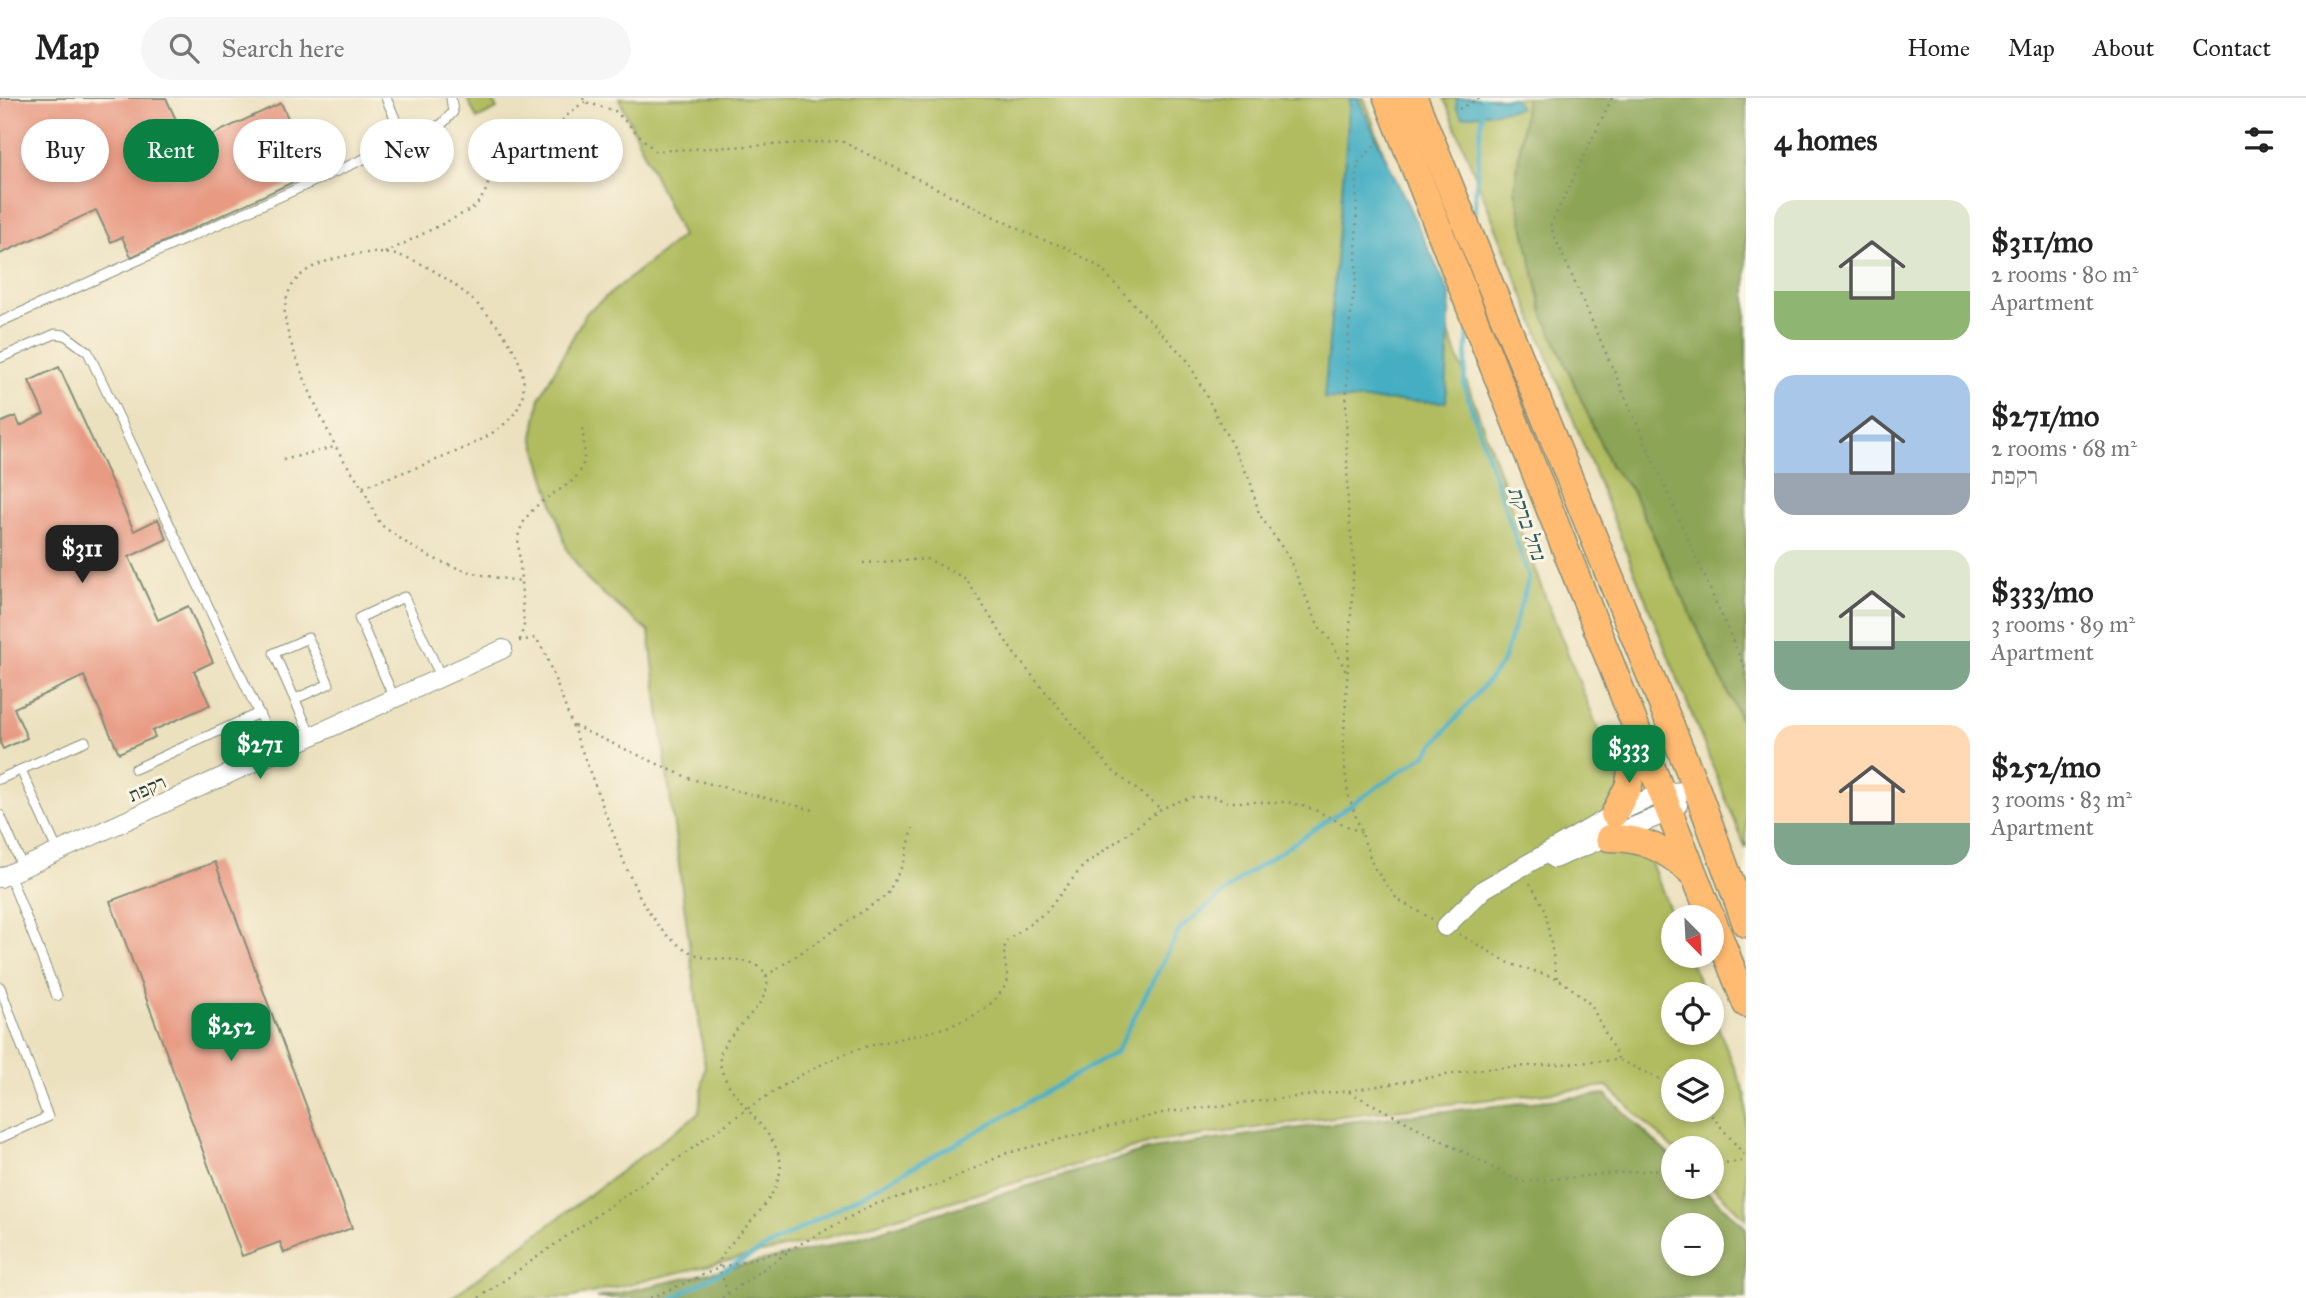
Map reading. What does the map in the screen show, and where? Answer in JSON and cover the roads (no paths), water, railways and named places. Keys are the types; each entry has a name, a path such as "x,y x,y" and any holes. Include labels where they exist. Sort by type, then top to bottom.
{"main road":[{"path":"1387,98 1706,905"},
{"path":"1414,98 1696,790 1746,925"},
{"path":"1636,730 1629,785 1612,826 1671,855 1695,876"},
{"path":"1724,950 1746,1004"}],"street":[{"name":"רקפת","path":"11,873 511,645"},
{"path":"1446,927 1471,899 1501,879 1612,826 1696,790"},
{"path":"1501,879 1524,871 1612,826"}],"lane":[{"path":"386,98 395,119"},
{"path":"447,119 453,112 451,98"},
{"path":"0,321 360,161"},
{"path":"0,358 55,334 65,335 88,352 277,752"},
{"path":"394,698 359,618 404,597 441,677"},
{"path":"295,699 329,684 308,638 274,653 311,736"},
{"path":"135,769 259,713"},
{"path":"0,779 85,741"},
{"path":"20,770 58,852"},
{"path":"0,815 11,873 57,996"},
{"path":"0,987 48,1117 0,1138"}],"water":[{"path":"1350,98 1358,98 1450,295 1446,402 1324,399"},
{"path":"1457,98 1514,98 1520,108 1462,117 1456,107"}],"waterway":[{"name":"נחל ברקת","path":"1474,216 1483,98"},
{"path":"673,1298 959,1142 1116,1052 1180,929 1243,877 1424,756 1502,664 1529,578 1464,386 1468,333"}]}
